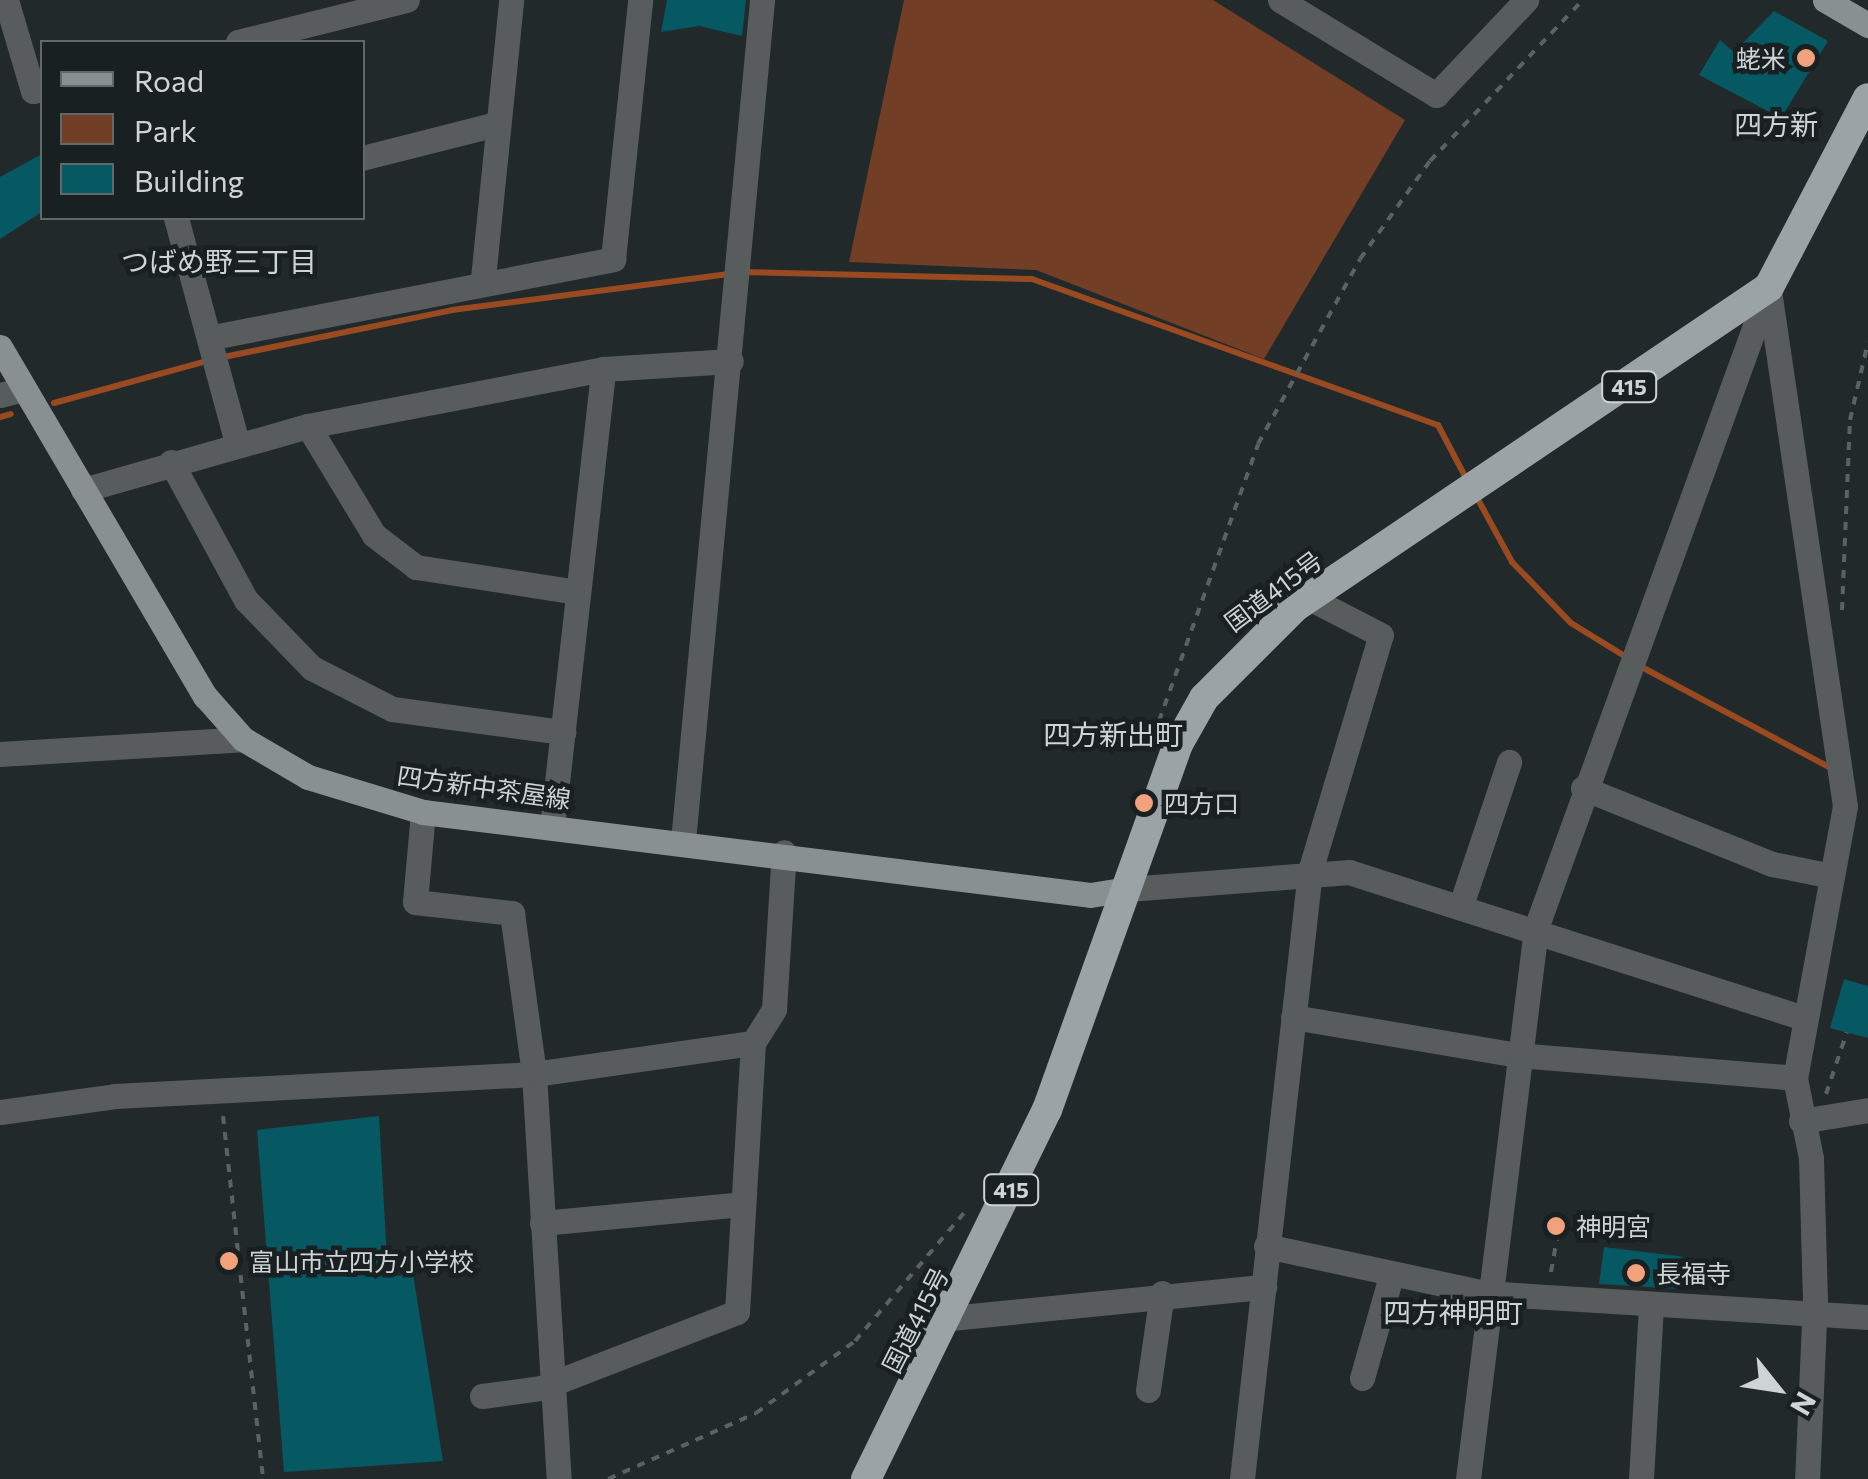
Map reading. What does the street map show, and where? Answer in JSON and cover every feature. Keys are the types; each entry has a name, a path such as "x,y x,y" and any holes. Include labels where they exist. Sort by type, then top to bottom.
{"highway":[{"name":"国道415号","path":"866,1479 951,1318 1047,1110 1177,746 1204,698 1236,658 1310,598 1769,287 1868,98"}],"main road":[{"path":"1825,0 1868,25"},
{"name":"四方新中茶屋線","path":"0,347 12,392 83,490 205,696 243,739 364,800 423,812 784,852 1099,896 1128,889"}],"street":[{"path":"6,0 33,91 40,89"},
{"path":"246,40 407,0"},
{"path":"483,278 496,124 512,0"},
{"path":"214,337 483,278 613,259 640,0"},
{"path":"684,841 732,362 762,0"},
{"path":"1280,0 1436,95 1526,0"},
{"path":"365,157 496,124"},
{"path":"177,220 214,337 237,442"},
{"path":"1468,1479 1485,1293 1536,928 1583,788 1769,287"},
{"path":"1769,287 1835,748 1851,803 1801,1017 1795,1078 1809,1118 1813,1319 1807,1479"},
{"path":"83,490 237,442 308,426 604,369 732,362"},
{"path":"552,827 604,369"},
{"path":"308,426 374,535 403,559 450,576 578,592"},
{"path":"171,462 246,600 312,668 392,709 563,732"},
{"path":"1242,1479 1310,872 1380,635 1310,598"},
{"path":"0,754 243,739"},
{"path":"1461,905 1509,762"},
{"path":"1583,788 1772,864 1832,876"},
{"path":"423,812 415,902 512,913 534,1074 559,1479"},
{"path":"482,1396 556,1383 728,1321 742,1300 742,1204 753,1042 774,1009 784,852"},
{"path":"1128,889 1349,872 1536,928 1801,1017"},
{"path":"1294,1017 1518,1055 1795,1078"},
{"path":"0,1112 115,1096 534,1074 753,1042"},
{"path":"1809,1118 1868,1110"},
{"path":"542,1223 742,1204"},
{"path":"1266,1246 1485,1293 1813,1319 1868,1317"},
{"path":"1362,1378 1392,1273"},
{"path":"951,1318 1162,1293 1264,1287"},
{"path":"1148,1390 1162,1293"},
{"path":"1641,1479 1651,1307"}],"path":[{"path":"1155,734 1221,532 1296,368 1430,161 1583,0"},
{"path":"1839,630 1850,420 1868,342"},
{"path":"1809,1118 1848,1032"},
{"path":"222,1108 263,1479"},
{"path":"608,1479 756,1412 854,1341 975,1198"},
{"path":"1546,1298 1557,1238"}],"green space":[{"path":"904,0 1213,0 1405,120 1264,359 1036,270 849,262"}],"building":[{"path":"667,0 746,0 742,36 699,26 661,32"},
{"path":"1774,11 1828,41 1781,118 1699,75 1720,40 1734,52"},
{"path":"40,155 40,213 0,239 0,177"},
{"path":"1844,979 1868,986 1868,1038 1830,1028"},
{"path":"379,1116 388,1277 413,1274 443,1461 284,1472 257,1130"},
{"path":"1604,1247 1685,1257 1681,1289 1599,1284"}],"waterway":[{"path":"742,272 1032,279 1438,425 1466,478"},
{"path":"219,358 452,310 729,274"},
{"path":"54,403 207,361"},
{"path":"0,417 11,414"},
{"path":"1475,494 1512,562 1571,623 1626,657"},
{"path":"1636,664 1833,769"}],"place":[{"name":"蛯米","path":"1806,58"},
{"name":"四方口","path":"1144,803"},
{"name":"神明宮","path":"1556,1226"},
{"name":"富山市立四方小学校","path":"229,1261"},
{"name":"長福寺","path":"1636,1273"}],"district":[{"name":"四方新","path":"1776,124"},
{"name":"つばめ野三丁目","path":"219,261"},
{"name":"四方新出町","path":"1113,734"},
{"name":"四方神明町","path":"1453,1312"}]}
